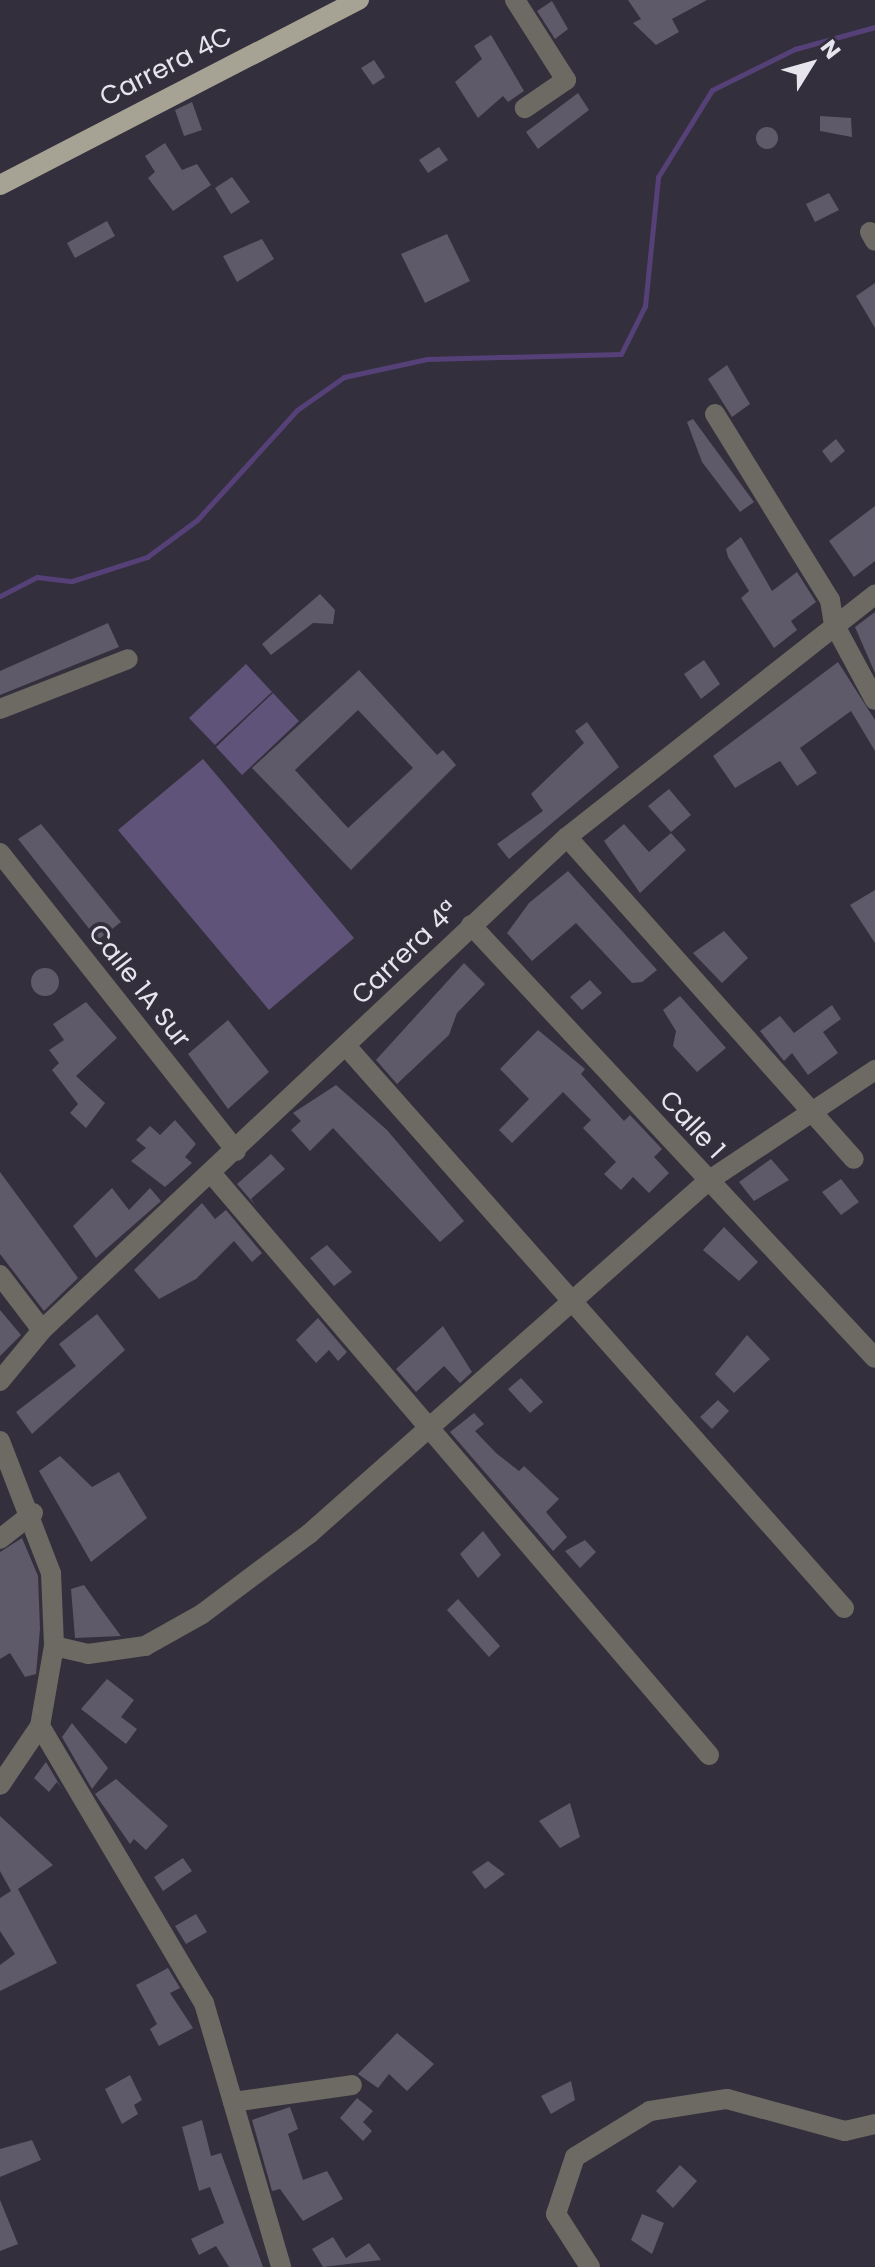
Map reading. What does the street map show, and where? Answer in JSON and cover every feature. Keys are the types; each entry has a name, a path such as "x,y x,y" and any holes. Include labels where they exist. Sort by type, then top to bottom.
{"main road":[{"name":"Carrera 4C","path":"0,185 359,0"}],"street":[{"path":"515,0 566,80 525,108"},
{"path":"715,414 830,600 834,624 875,700"},
{"name":"Carrera 4ª","path":"0,1381 42,1330 567,837 834,624 875,595"},
{"path":"0,709 128,659"},
{"path":"567,837 854,1159"},
{"name":"Calle 1A Sur","path":"0,853 236,1151"},
{"name":"Calle 1","path":"471,925 875,1358"},
{"path":"346,1046 844,1608"},
{"path":"54,1646 88,1654 145,1646 202,1614 431,1426 708,1181 875,1070"},
{"path":"211,1173 431,1426 709,1755"},
{"path":"0,1275 42,1330"},
{"path":"0,1441 33,1513 51,1573 54,1646 40,1726 0,1785"},
{"path":"0,1539 33,1513"},
{"path":"40,1726 204,2003 281,2267"},
{"path":"233,2102 352,2085"},
{"path":"590,2267 556,2214 575,2157 650,2111 727,2099 845,2131 875,2124"}],"shaded area":[{"path":"246,664 272,692 215,745 189,718"},
{"path":"273,693 299,721 242,775 216,747"},
{"path":"203,759 354,938 269,1010 118,830"}],"building":[{"path":"628,0 707,0 672,19 679,32 656,45 633,23 641,19"},
{"path":"552,1 568,29 555,39 537,11"},
{"path":"491,35 524,91 508,102 503,96 478,118 455,82 482,59 474,46"},
{"path":"374,60 385,77 373,85 361,68"},
{"path":"578,93 589,110 538,149 526,132"},
{"path":"192,102 202,130 184,136 175,110"},
{"path":"820,116 851,118 852,137 820,131"},
{"path":"767,127 775,130 778,138 775,146 767,149 759,146 756,138 759,130"},
{"path":"165,143 182,170 197,164 211,185 173,211 148,178 155,172 145,156"},
{"path":"439,147 448,160 428,173 419,160"},
{"path":"232,177 250,202 231,214 215,188"},
{"path":"829,193 839,210 815,222 806,204"},
{"path":"107,221 115,236 75,258 67,243"},
{"path":"447,234 470,281 425,303 401,254"},
{"path":"262,239 274,259 237,282 223,256"},
{"path":"875,283 875,328 856,296"},
{"path":"727,365 750,404 732,417 708,379"},
{"path":"693,419 754,502 740,512 702,462 687,422"},
{"path":"836,439 845,451 831,463 822,451"},
{"path":"875,506 875,561 854,577 829,541"},
{"path":"741,537 772,591 797,572 816,602 791,621 797,630 774,648 741,598 749,591 728,557 726,549"},
{"path":"320,594 335,610 333,624 313,623 271,655 262,644"},
{"path":"875,612 875,673 855,627"},
{"path":"108,623 119,647 0,695 0,671"},
{"path":"704,660 720,684 701,699 684,674"},
{"path":"838,662 875,720 875,751 851,711 800,748 817,773 797,786 780,761 735,788 713,756"},
{"path":"359,670 437,755 443,750 456,765 351,870 252,768","holes":["358,710 413,768 348,828 295,770"]},
{"path":"587,722 619,767 509,859 497,844 543,811 531,794 584,743 575,731"},
{"path":"669,789 691,815 671,832 648,806"},
{"path":"41,824 121,922 98,940 18,839"},
{"path":"624,824 649,852 671,833 686,850 640,893 604,841"},
{"path":"568,871 657,970 642,982 632,983 576,923 532,961 507,933 529,903"},
{"path":"875,890 875,943 850,905"},
{"path":"724,931 748,958 722,983 693,953"},
{"path":"464,963 485,984 457,1013 449,1035 397,1084 376,1060"},
{"path":"45,968 55,972 59,982 55,992 45,996 35,992 31,982 35,972"},
{"path":"590,980 602,993 582,1010 570,997"},
{"path":"680,996 726,1048 697,1072 673,1046 676,1031 663,1010"},
{"path":"86,1002 117,1038 76,1076 105,1103 86,1128 70,1113 78,1104 52,1070 59,1063 49,1050 64,1040 53,1024"},
{"path":"832,1005 841,1019 823,1032 838,1053 808,1075 792,1053 784,1061 760,1031 780,1016 794,1033"},
{"path":"228,1020 269,1072 228,1109 188,1054"},
{"path":"538,1030 585,1069 581,1074 624,1121 630,1115 662,1149 654,1157 669,1173 649,1193 633,1177 621,1190 604,1174 616,1162 583,1128 591,1120 563,1092 512,1143 499,1130 529,1099 500,1069"},
{"path":"336,1085 387,1130 464,1221 440,1242 333,1128 310,1151 291,1130 301,1121 293,1113"},
{"path":"175,1120 196,1144 185,1157 192,1163 165,1187 131,1161 146,1148 136,1140 150,1126 160,1135"},
{"path":"271,1154 285,1169 251,1199 256,1206 237,1184"},
{"path":"771,1159 789,1180 754,1201 739,1182"},
{"path":"0,1172 78,1278 44,1311 0,1254"},
{"path":"841,1179 859,1202 841,1215 822,1192"},
{"path":"112,1188 129,1210 150,1188 161,1201 96,1258 73,1226"},
{"path":"202,1203 215,1219 226,1210 262,1253 252,1262 234,1241 196,1279 159,1299 134,1270"},
{"path":"724,1227 758,1262 739,1281 703,1250"},
{"path":"327,1245 352,1272 334,1286 310,1258"},
{"path":"0,1310 21,1335 0,1356"},
{"path":"97,1314 125,1350 32,1434 16,1412 76,1366 59,1344"},
{"path":"318,1318 347,1352 338,1361 329,1350 316,1363 296,1340"},
{"path":"443,1326 472,1372 460,1383 444,1366 416,1392 396,1369"},
{"path":"747,1335 770,1359 734,1393 715,1374"},
{"path":"521,1378 543,1402 530,1413 508,1389"},
{"path":"718,1400 729,1411 712,1429 700,1417"},
{"path":"474,1413 484,1424 475,1431 496,1453 519,1471 524,1466 559,1499 546,1512 567,1537 553,1551 450,1432"},
{"path":"60,1456 92,1487 119,1472 147,1518 91,1562 39,1471"},
{"path":"483,1531 501,1555 478,1578 460,1554"},
{"path":"22,1538 38,1576 40,1629 36,1674 25,1677 10,1653 0,1659 0,1552"},
{"path":"585,1540 596,1552 580,1568 565,1551"},
{"path":"84,1585 121,1636 75,1638 71,1589"},
{"path":"458,1599 500,1646 489,1657 447,1610"},
{"path":"107,1679 134,1700 121,1717 137,1729 126,1744 81,1709"},
{"path":"72,1723 108,1768 92,1789 62,1737"},
{"path":"46,1762 62,1789 57,1782 49,1792 34,1778"},
{"path":"116,1779 168,1826 146,1850 134,1839 130,1844 95,1794"},
{"path":"570,1803 580,1837 560,1848 539,1821"},
{"path":"0,1816 53,1865 18,1889 57,1963 0,1991 0,1965 15,1954 0,1931 0,1898 11,1891 0,1871"},
{"path":"183,1858 192,1871 163,1891 154,1877"},
{"path":"488,1861 505,1874 485,1889 472,1872"},
{"path":"196,1914 207,1932 186,1944 175,1926"},
{"path":"168,1968 180,1988 170,1993 193,2028 159,2046 150,2029 157,2024 136,1985"},
{"path":"397,2033 434,2064 407,2091 389,2074 378,2088 358,2074"},
{"path":"130,2075 142,2100 134,2105 138,2114 122,2124 105,2089"},
{"path":"571,2081 575,2100 551,2114 541,2096"},
{"path":"357,2098 373,2111 363,2122 372,2131 363,2141 340,2118"},
{"path":"290,2107 298,2129 288,2134 303,2180 327,2171 343,2199 303,2221 280,2189 272,2191 252,2120"},
{"path":"202,2120 211,2156 221,2153 263,2267 229,2267 216,2246 199,2255 191,2239 224,2223 210,2187 199,2191 182,2127"},
{"path":"32,2140 41,2160 0,2177 0,2149"},
{"path":"680,2165 697,2181 673,2208 656,2191"},
{"path":"0,2200 18,2244 0,2251"},
{"path":"642,2214 664,2223 652,2254 631,2240"},
{"path":"333,2237 346,2258 369,2243 381,2260 323,2267 312,2249"}],"waterway":[{"path":"0,596 37,577 72,581 147,557 197,520 297,410 344,377 427,359 621,354 645,306 658,177 712,90 795,49 875,27"}]}
